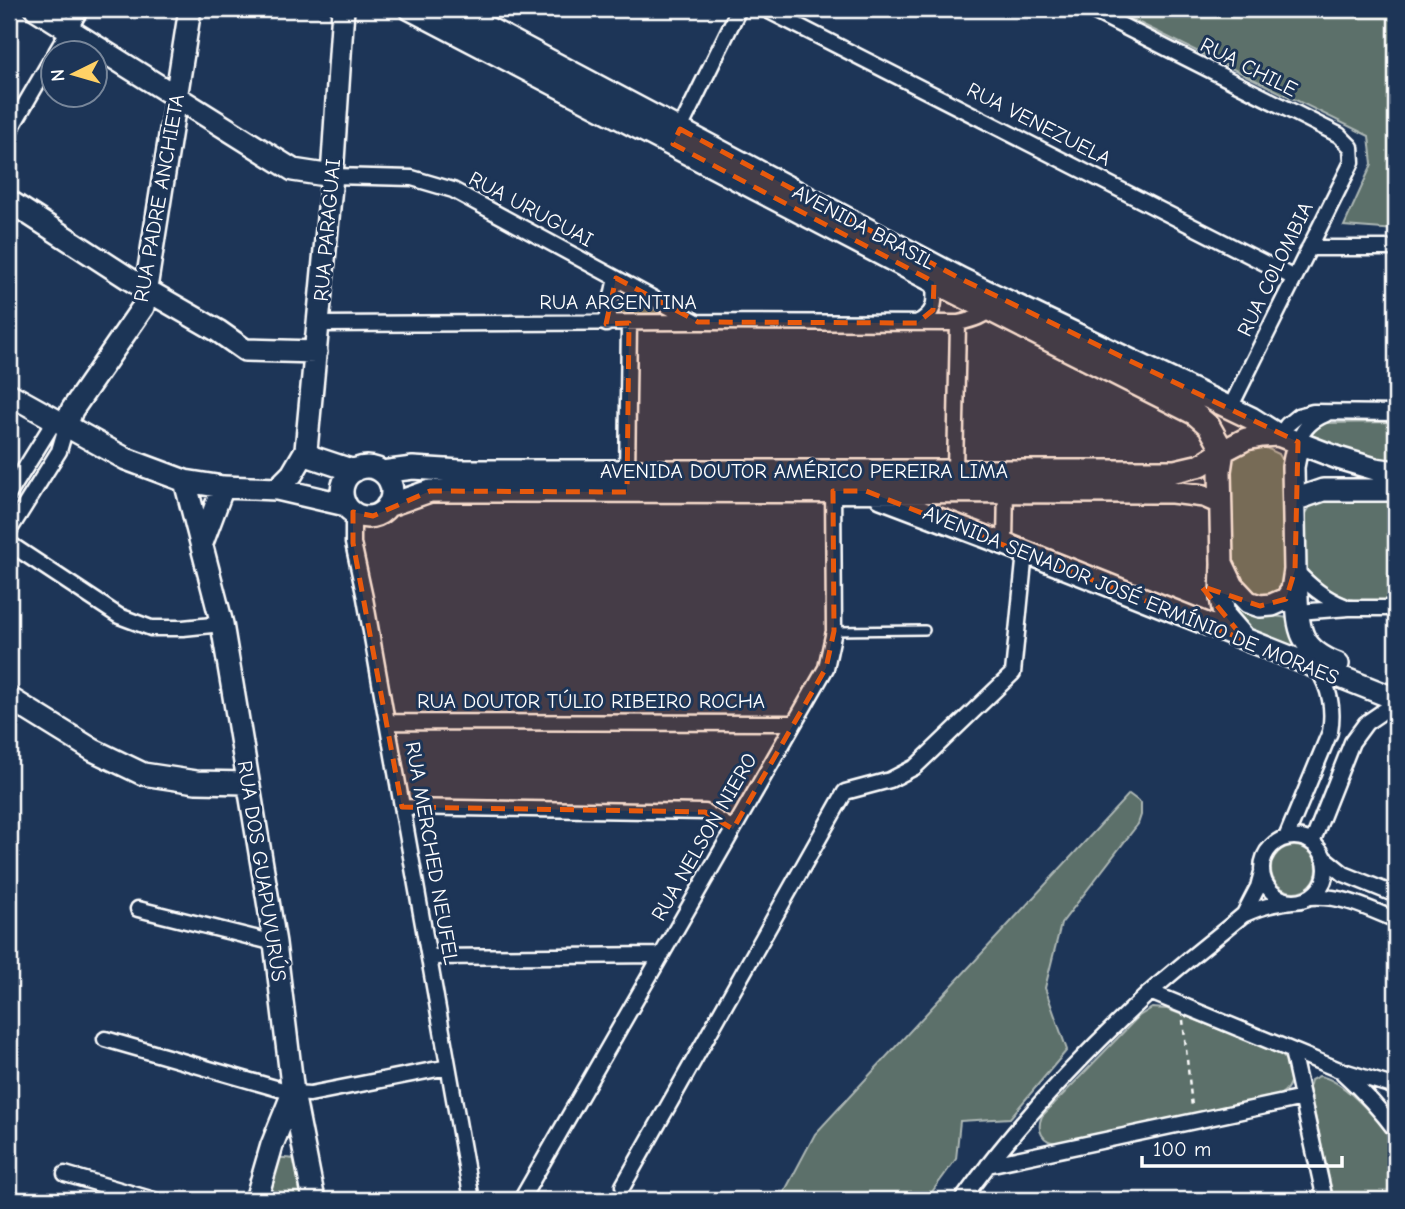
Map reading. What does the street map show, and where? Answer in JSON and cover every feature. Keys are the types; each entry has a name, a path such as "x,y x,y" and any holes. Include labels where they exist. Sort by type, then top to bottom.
{"main road":[{"path":"36,9 293,170 332,176"},
{"name":"RUA PADRE ANCHIETA","path":"65,419 143,307 190,9"},
{"name":"RUA PARAGUAI","path":"276,489 292,474 306,450 332,176 343,9"},
{"name":"AVENIDA BRASIL","path":"411,9 961,279 993,303"},
{"name":"AVENIDA BRASIL","path":"452,9 934,282 993,303 1110,360 1230,408 1285,438 1338,458 1396,472"},
{"path":"9,201 145,289 245,349 316,352"},
{"name":"AVENIDA BRASIL","path":"1110,360 1195,414 1209,426 1223,451"},
{"path":"9,394 65,419 126,459 185,481 223,487 276,489 349,509 362,516 373,516 387,506 391,497 388,479 382,472 363,467 347,477 343,496 349,509"},
{"name":"AVENIDA DOUTOR AMÉRICO PEREIRA LIMA","path":"1125,482 1201,465 1246,439 1262,436 1285,438"},
{"name":"AVENIDA SENADOR JOSÉ ERMÍNIO DE MORAES","path":"1285,438 1293,467 1299,628 1308,646 1323,658 1396,685"},
{"path":"306,450 312,457 354,471"},
{"path":"1223,451 1220,471 1221,598 1224,614 1245,640"},
{"name":"AVENIDA DOUTOR AMÉRICO PEREIRA LIMA","path":"382,472 413,468 627,482"},
{"name":"AVENIDA DOUTOR AMÉRICO PEREIRA LIMA","path":"387,506 430,491 627,482 833,481 955,471 1006,481"},
{"name":"RUA DOS GUAPUVURÚS","path":"185,481 222,624 275,943 293,1093 314,1200"},
{"name":"AVENIDA DOUTOR AMÉRICO PEREIRA LIMA","path":"833,481 866,491 1006,481 1125,482 1204,496 1220,503"},
{"path":"202,543 223,487"},
{"path":"1294,500 1323,491 1396,490"},
{"name":"AVENIDA SENADOR JOSÉ ERMÍNIO DE MORAES","path":"866,491 1396,699"},
{"path":"1222,563 1233,586 1248,602 1278,611 1298,612"},
{"path":"1260,606 1272,605 1286,599 1292,590 1295,570"},
{"path":"9,698 93,750 143,774 196,782 248,783"},
{"path":"256,1200 272,1145 293,1093"}],"street":[{"path":"64,38 81,9"},
{"path":"676,137 739,9"},
{"name":"RUA VENEZUELA","path":"765,9 1294,278"},
{"name":"RUA CHILE","path":"1089,9 1339,135 1351,148"},
{"path":"9,132 38,82"},
{"name":"RUA COLOMBIA","path":"1230,408 1352,162 1351,148"},
{"name":"RUA URUGUAI","path":"332,176 412,178 453,190 698,322"},
{"path":"1309,248 1396,248"},
{"path":"606,324 616,278"},
{"path":"918,323 927,318 933,310 934,282"},
{"name":"RUA ARGENTINA","path":"318,324 958,323 975,319 993,303"},
{"path":"627,482 629,323"},
{"path":"955,471 958,323"},
{"path":"1285,438 1287,425 1297,416 1313,412 1396,413"},
{"path":"9,494 65,419"},
{"path":"9,531 59,451 65,419"},
{"name":"RUA NELSON NIERO","path":"522,1200 826,668 834,631 833,481"},
{"path":"623,1186 845,792 890,780 915,767 1013,673 1015,548 1006,481"},
{"name":"RUA MERCHED NEUFEL","path":"349,509 472,1200"},
{"path":"13,547 119,616 151,628 222,624"},
{"path":"1295,570 1328,600 1349,608"},
{"path":"1298,612 1396,608"},
{"path":"1286,838 1330,732 1332,710 1328,688 1317,668"},
{"path":"1312,843 1352,741 1366,723 1396,706"},
{"name":"RUA DOUTOR TÚLIO RIBEIRO ROCHA","path":"387,722 794,723"},
{"path":"402,807 705,812 733,829"},
{"path":"1292,901 1275,895 1264,881 1262,863 1271,846 1286,838 1296,837 1312,843 1344,874 1396,895"},
{"path":"1310,897 1322,884 1326,866 1324,857"},
{"path":"1243,915 1255,894 1262,872"},
{"path":"962,1200 988,1165 1068,1072 1150,992 1243,915 1275,903 1322,896 1346,900 1396,920"},
{"path":"138,909 275,943"},
{"path":"429,957 661,956"},
{"path":"1150,992 1337,1069 1396,1087"},
{"path":"105,1039 293,1093 310,1094 448,1067"},
{"path":"1293,1051 1325,1200"},
{"path":"1337,1069 1379,1108 1396,1131"},
{"path":"988,1165 1303,1098"},
{"path":"65,1174 154,1200"}],"lane":[{"path":"834,631 925,630"}],"path":[{"path":"1182,1005 1193,1121"}],"highlighted area":[{"path":"680,129 961,279 1298,442 1295,570 1286,599 1260,606 1201,586 1245,640 866,491 833,491 834,631 826,668 733,829 705,812 402,807 353,543 353,512 373,516 430,491 627,492 629,323 606,324 616,278 698,322 917,323 933,310 934,282 673,144"}],"green space":[{"path":"1111,9 1396,9 1396,230 1344,226 1372,164 1369,136"},
{"path":"626,288 667,313 620,314"},
{"path":"1396,422 1396,467 1308,437 1311,428 1323,423"},
{"path":"1262,446 1279,454 1287,468 1289,579 1276,599 1250,597 1231,564 1231,463 1238,451"},
{"path":"1328,495 1396,495 1396,602 1359,602 1332,593 1316,582 1304,566 1301,522 1311,505"},
{"path":"1229,591 1260,614 1288,618 1313,659 1261,640 1235,620"},
{"path":"1129,794 1141,803 1138,824 1061,924 1045,988 1067,1050 1010,1118 960,1121 956,1159 926,1200 780,1200 815,1134"},
{"path":"1294,846 1310,853 1317,869 1310,885 1294,892 1278,885 1271,869 1278,853"},
{"path":"1152,1008 1167,1009 1278,1052 1290,1069 1288,1087 1278,1096 1059,1143 1048,1141 1040,1131 1042,1116 1139,1016"},
{"path":"1319,1076 1349,1093 1393,1140 1396,1146 1396,1200 1334,1200 1309,1088 1311,1080"},
{"path":"273,1157 295,1159 302,1200 263,1200"}]}
